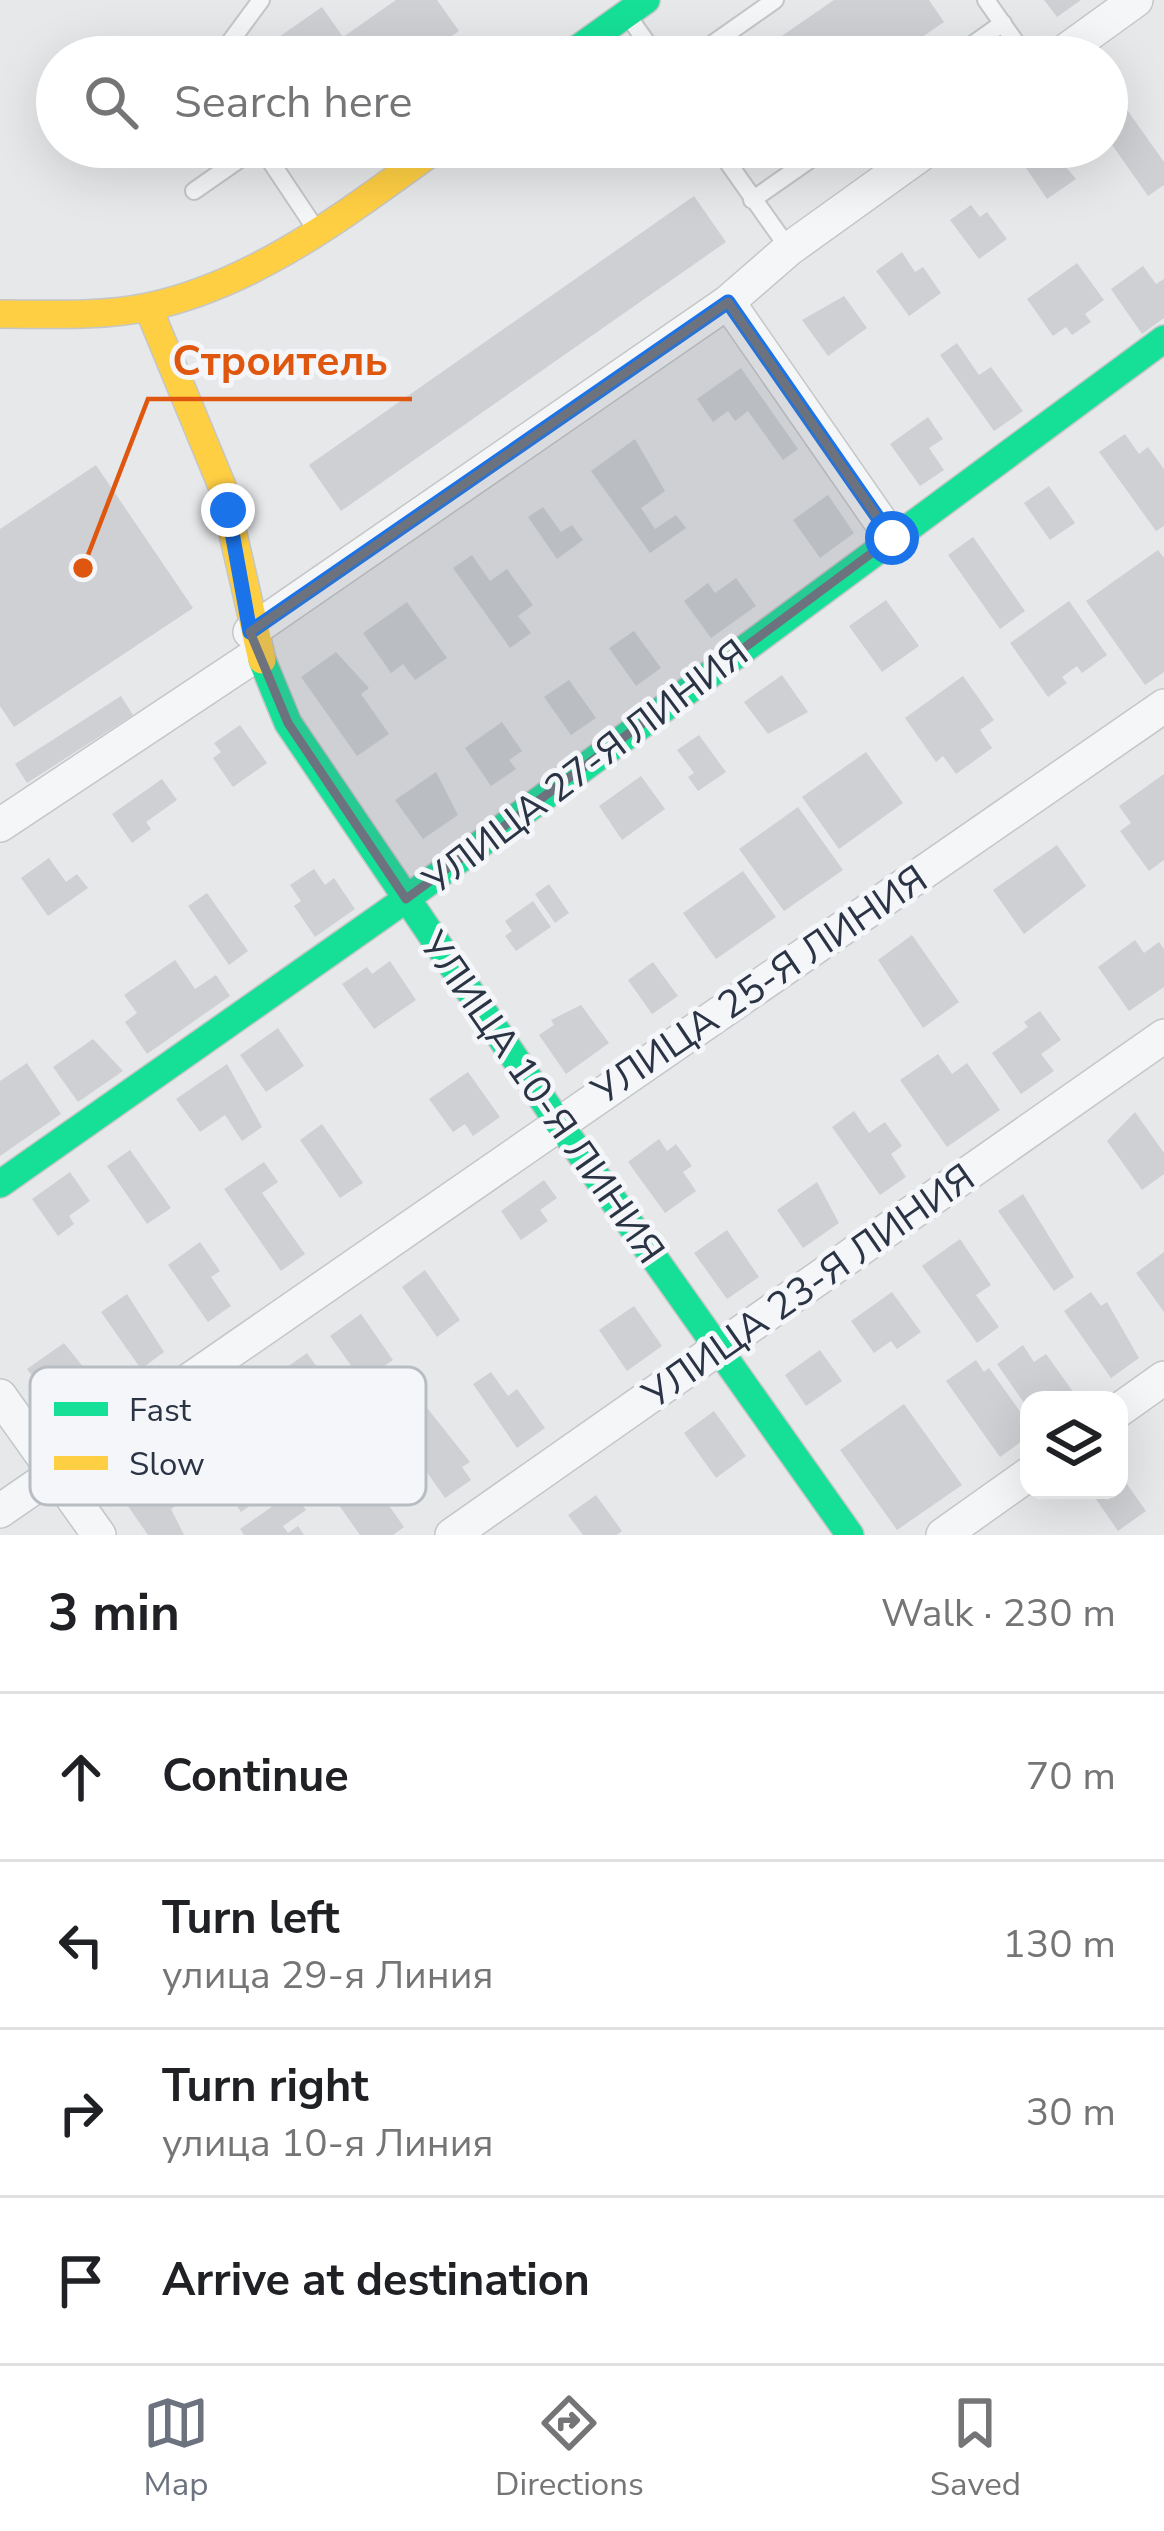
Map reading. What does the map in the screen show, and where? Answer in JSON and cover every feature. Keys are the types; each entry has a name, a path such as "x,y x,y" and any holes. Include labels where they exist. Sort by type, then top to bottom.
{"street":[{"path":"1086,36 1136,0"},
{"path":"592,36 630,5"},
{"path":"0,314 148,307 227,283 318,231 409,168"},
{"path":"0,826 728,302 789,249 902,168"},
{"path":"728,302 892,538"},
{"name":"УЛИЦА 10-Я ЛИНИЯ","path":"148,307 218,475 253,643 288,723 558,1122 850,1535"},
{"name":"УЛИЦА 27-Я ЛИНИЯ","path":"0,1184 406,899 1164,339"},
{"name":"УЛИЦА 25-Я ЛИНИЯ","path":"206,1367 1164,706"},
{"name":"УЛИЦА 23-Я ЛИНИЯ","path":"452,1535 1164,1036"},
{"path":"1128,1404 1164,1378"},
{"path":"0,1396 30,1439"},
{"path":"943,1535 1020,1480"},
{"name":"УЛИЦА 25-Я ЛИНИЯ","path":"0,1511 30,1490"},
{"path":"77,1505 99,1535"}],"lane":[{"path":"234,36 261,0"},
{"path":"724,36 775,0"},
{"path":"986,0 1012,36"},
{"path":"630,5 646,36"},
{"path":"985,36 1003,23"},
{"path":"194,190 227,168"},
{"path":"274,168 318,231"},
{"path":"731,168 789,249"},
{"path":"752,200 798,168"}],"highlighted area":[{"path":"728,302 892,538 406,899 288,723 250,632"}],"building":[{"path":"396,0 437,0 459,31 452,36 344,36"},
{"path":"834,0 929,0 944,22 924,36 782,36"},
{"path":"1044,0 1081,0 1057,17"},
{"path":"322,7 342,36 280,36"},
{"path":"1128,111 1164,162 1164,185 1148,196 1128,168"},
{"path":"1026,168 1067,168 1076,179 1047,199"},
{"path":"694,196 726,242 341,511 309,465"},
{"path":"971,205 980,217 987,212 1007,239 979,259 950,220"},
{"path":"902,252 915,272 923,267 941,293 909,316 876,271"},
{"path":"1077,263 1104,300 1085,314 1091,322 1072,335 1066,327 1053,336 1027,299"},
{"path":"1143,266 1156,284 1164,279 1164,318 1142,334 1111,289"},
{"path":"844,296 867,328 828,356 802,320"},
{"path":"957,343 979,375 991,367 1023,411 994,431 940,355"},
{"path":"741,368 798,449 783,460 748,411 735,421 728,411 713,422 697,399"},
{"path":"928,417 943,439 929,448 944,470 920,486 890,444"},
{"path":"1125,434 1139,454 1148,447 1164,469 1164,526 1156,531 1099,452"},
{"path":"635,439 665,491 641,508 655,529 676,515 686,528 650,553 591,471"},
{"path":"96,465 193,608 14,727 0,706 0,529"},
{"path":"1049,486 1075,523 1050,540 1024,503"},
{"path":"828,495 854,533 820,558 793,520"},
{"path":"543,507 561,532 572,525 583,540 557,559 528,517"},
{"path":"973,537 1025,611 1000,629 948,555"},
{"path":"1158,550 1164,558 1164,672 1145,685 1086,601"},
{"path":"472,555 490,581 507,569 533,605 518,616 531,633 510,648 453,568"},
{"path":"736,578 756,606 711,638 684,601 708,583 715,593"},
{"path":"886,600 919,646 882,672 849,626"},
{"path":"1069,601 1107,655 1082,673 1077,666 1062,677 1067,683 1048,697 1010,643"},
{"path":"407,602 447,658 415,680 403,664 391,673 363,633"},
{"path":"634,631 661,668 636,686 609,648"},
{"path":"336,652 369,688 361,694 389,734 357,756 301,677"},
{"path":"782,675 808,712 768,734 744,702"},
{"path":"963,676 994,720 980,730 992,748 956,774 943,756 936,762 905,718"},
{"path":"569,680 596,718 571,735 544,697"},
{"path":"121,696 133,715 27,783 15,764"},
{"path":"502,722 522,751 509,760 516,769 491,786 465,748"},
{"path":"240,725 267,763 233,787 213,758 221,752 214,743"},
{"path":"699,735 726,772 698,791 688,777 694,773 677,750"},
{"path":"866,752 903,803 839,849 802,797"},
{"path":"436,772 458,815 423,839 395,800"},
{"path":"1164,774 1164,860 1149,871 1120,831 1131,823 1119,806"},
{"path":"641,776 665,809 622,840 599,806"},
{"path":"162,779 177,800 146,822 151,829 132,843 112,814"},
{"path":"798,807 843,870 784,911 739,849"},
{"path":"1057,845 1086,886 1024,934 993,890"},
{"path":"49,858 66,882 77,874 88,888 48,916 21,878"},
{"path":"314,869 325,885 334,878 355,909 315,937 294,906 301,901 290,885"},
{"path":"743,871 776,917 716,959 683,913"},
{"path":"549,884 569,913 555,923 535,894"},
{"path":"207,893 248,951 229,965 188,906"},
{"path":"533,901 551,927 516,951 505,936 512,931 505,921"},
{"path":"912,935 959,1002 923,1028 878,960"},
{"path":"1135,940 1144,953 1159,942 1164,949 1164,987 1129,1011 1098,967"},
{"path":"175,960 195,989 216,975 230,996 147,1054 125,1022 137,1013 124,995"},
{"path":"390,961 416,1000 374,1029 342,984 367,967 372,974"},
{"path":"653,962 678,996 652,1014 628,980"},
{"path":"581,1005 609,1043 566,1074 539,1035 554,1025 551,1020"},
{"path":"1040,1011 1061,1040 1041,1054 1054,1071 1021,1094 992,1053 1028,1027 1024,1022"},
{"path":"278,1028 304,1066 266,1092 240,1055"},
{"path":"93,1039 123,1071 78,1102 53,1067"},
{"path":"938,1054 952,1074 967,1063 1000,1110 947,1147 900,1080"},
{"path":"27,1063 61,1114 0,1156 0,1081"},
{"path":"227,1064 262,1127 242,1141 225,1115 200,1132 176,1099"},
{"path":"468,1072 500,1117 473,1136 465,1124 453,1132 429,1099"},
{"path":"854,1111 869,1133 885,1122 902,1146 891,1154 906,1177 880,1195 832,1127"},
{"path":"1135,1112 1164,1153 1164,1174 1142,1190 1107,1141"},
{"path":"322,1124 363,1183 340,1198 300,1140"},
{"path":"659,1139 667,1151 676,1144 692,1166 683,1172 696,1191 665,1213 628,1162"},
{"path":"130,1150 171,1208 147,1224 107,1166"},
{"path":"264,1162 278,1182 262,1193 305,1254 281,1271 224,1189"},
{"path":"70,1172 90,1201 69,1216 74,1224 58,1236 32,1199"},
{"path":"544,1180 557,1198 540,1210 548,1221 521,1240 501,1211"},
{"path":"817,1182 839,1223 803,1248 777,1210"},
{"path":"1023,1194 1074,1277 1054,1291 998,1211"},
{"path":"727,1230 759,1277 727,1299 694,1253"},
{"path":"960,1239 991,1285 976,1295 999,1327 977,1343 922,1266"},
{"path":"200,1242 220,1271 211,1277 231,1306 208,1322 168,1265"},
{"path":"1164,1252 1164,1312 1136,1273"},
{"path":"425,1270 460,1320 437,1337 402,1287"},
{"path":"892,1292 921,1332 897,1349 891,1341 874,1353 851,1321"},
{"path":"1091,1292 1101,1306 1107,1302 1139,1358 1111,1378 1064,1311"},
{"path":"127,1294 164,1352 140,1367 101,1312"},
{"path":"634,1306 662,1346 627,1371 599,1330"},
{"path":"361,1314 393,1360 383,1367 352,1367 330,1336"},
{"path":"64,1343 83,1367 30,1367 30,1373 27,1369"},
{"path":"1023,1345 1034,1362 1046,1354 1073,1391 1020,1391 1020,1397 997,1364"},
{"path":"820,1350 842,1381 806,1406 785,1375"},
{"path":"307,1353 317,1367 287,1367"},
{"path":"976,1360 984,1372 989,1368 1020,1411 1020,1443 1000,1457 946,1381"},
{"path":"491,1372 508,1396 517,1389 545,1428 517,1448 473,1384"},
{"path":"904,1404 962,1485 897,1530 840,1450"},
{"path":"426,1407 470,1462 462,1467 471,1480 445,1498 426,1471"},
{"path":"714,1411 746,1456 716,1478 684,1433"},
{"path":"1128,1486 1146,1511 1118,1531 1096,1499 1128,1499"},
{"path":"596,1495 622,1531 617,1535 583,1535 568,1515"},
{"path":"127,1505 177,1505 171,1509 184,1535 148,1535"},
{"path":"274,1505 302,1505 306,1510 283,1526 288,1533 298,1526 304,1535 244,1535 240,1529"},
{"path":"339,1505 389,1505 404,1527 393,1535 360,1535"}],"traffic: fast":[{"path":"595,36 646,0"},
{"path":"0,1184 406,899 1164,339"},
{"path":"262,660 288,723 558,1122 850,1535"}],"traffic: slow":[{"path":"0,314 112,312 189,296 265,263 410,168"},
{"path":"148,307 222,486 262,660"}],"place":[{"name":"Строитель","path":"83,568"}],"route":[{"path":"228,510 250,632 728,302 892,538"}]}
